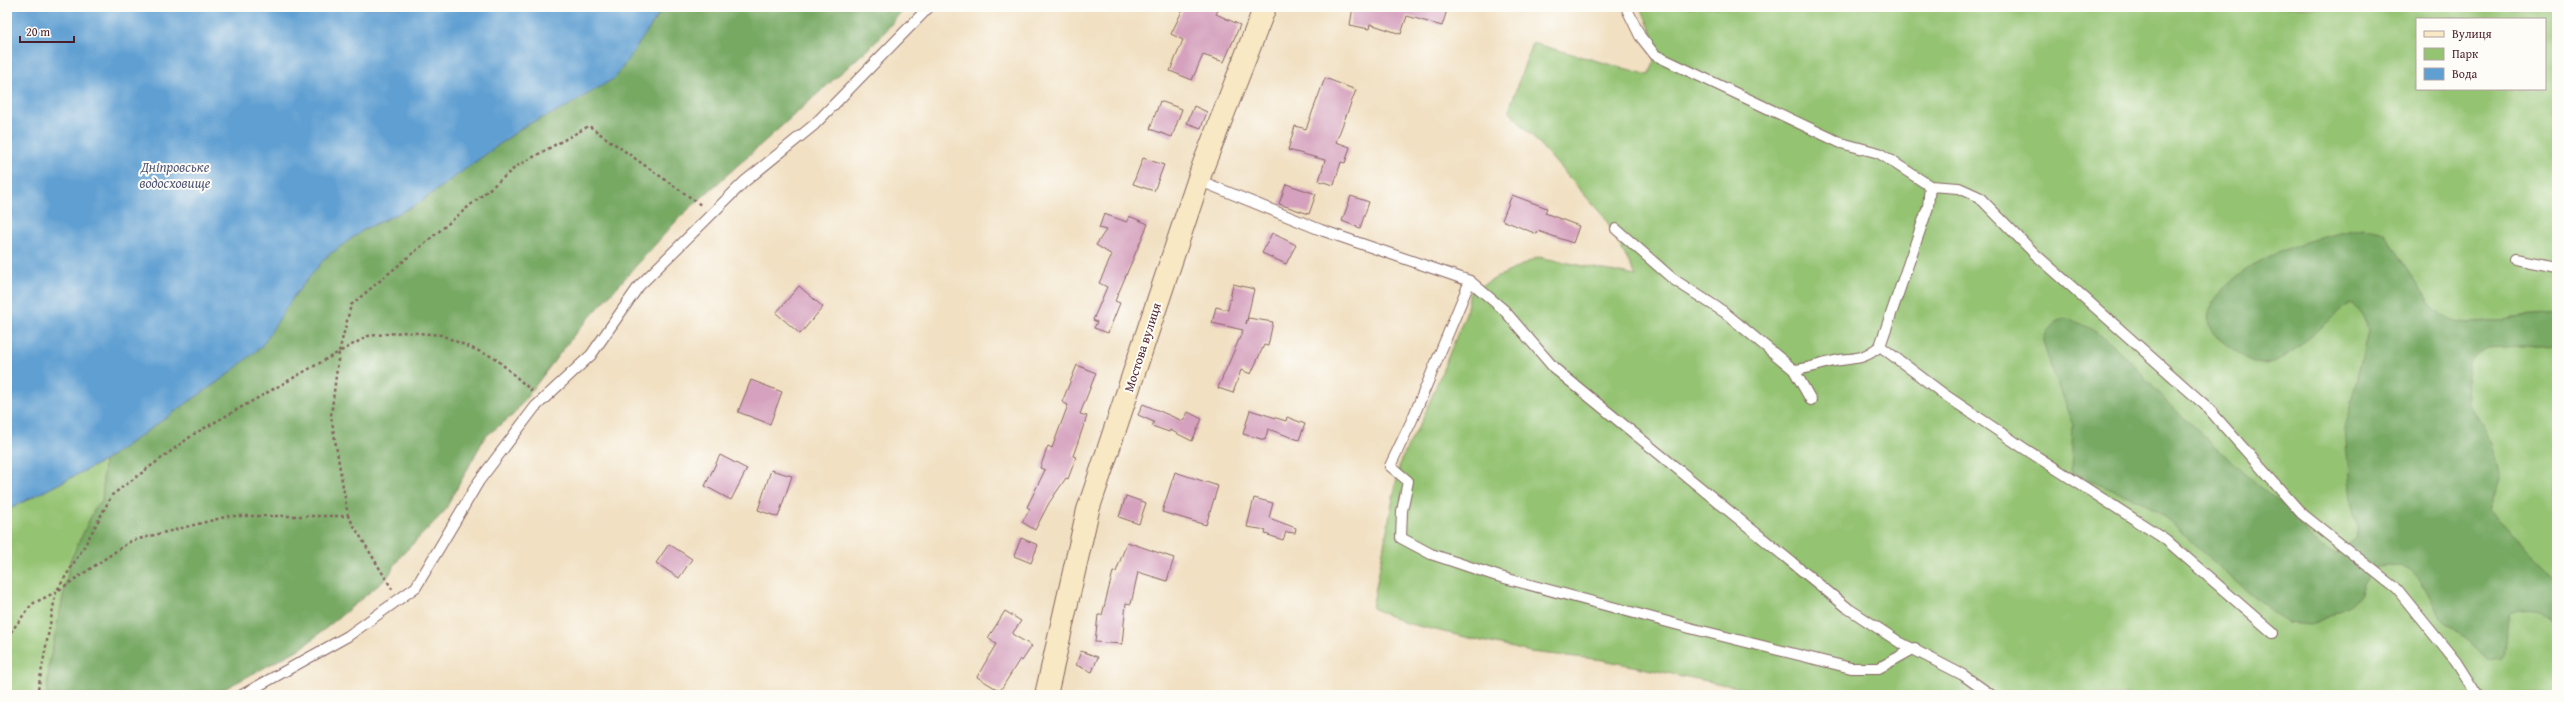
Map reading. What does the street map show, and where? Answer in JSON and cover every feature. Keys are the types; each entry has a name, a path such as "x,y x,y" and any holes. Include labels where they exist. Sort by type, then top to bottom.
{"street":[{"name":"Мостова вулиця","path":"1046,695 1088,510 1198,180 1265,7"}],"lane":[{"path":"242,695 348,636 416,587 479,481 543,400 591,355 639,286 744,182 814,125 929,7"},
{"path":"1626,7 1640,36 1655,55 1841,143 1879,153 1930,186 1960,188 1979,197 2035,254 2206,406 2301,514 2398,589 2456,662 2477,695"},
{"path":"1198,180 1321,230 1470,281 1504,310 1554,368 1849,609 1899,642 1915,648 1963,675 1991,695"},
{"path":"1794,370 1807,369 1832,361 1867,357 1880,346 1928,207 1930,186"},
{"path":"1616,229 1673,279 1724,312 1794,370 1811,400"},
{"path":"2515,260 2557,267"},
{"path":"1470,281 1412,420 1390,466 1408,481 1402,511 1401,538 1431,554 1497,576 1690,628 1851,668 1879,668 1915,648"},
{"path":"1880,346 1945,395 2015,443 2165,539 2273,633"}],"path":[{"path":"398,600 348,516 331,416 339,352 351,305 517,166 589,126 713,212"},
{"path":"37,695 56,592 86,545 112,495 194,434 368,336 404,332 442,335 495,358 543,400"},
{"path":"7,637 32,604 56,592 131,541 230,516 348,516"}],"green space":[{"path":"664,7 905,7 879,39 680,217 574,335 513,415 485,437 444,512 400,557 387,578 303,647 213,695 47,695 49,664 71,559 96,506 102,503 104,461 226,376 326,257 365,229 416,205 526,125"},
{"path":"1641,7 2557,7 2557,695 1776,695 1603,660 1530,652 1405,623 1372,608 1400,462 1423,418 1466,313 1470,291 1538,257 1636,276 1605,218 1509,110 1532,43 1649,75 1655,57 1654,41"},
{"path":"2363,228 2385,233 2431,305 2441,314 2451,319 2473,323 2520,316 2557,313 2557,344 2486,348 2475,355 2469,364 2467,376 2468,401 2492,443 2500,479 2489,510 2557,577 2557,623 2546,614 2534,610 2522,610 2509,613 2506,642 2501,658 2489,660 2441,618 2420,580 2411,570 2400,565 2377,567 2369,574 2360,595 2352,604 2310,625 2287,623 2226,573 2161,514 2140,501 2104,487 2071,471 2073,424 2054,377 2043,342 2047,331 2055,323 2065,318 2082,324 2111,344 2137,369 2173,408 2258,485 2287,508 2314,541 2328,550 2337,553 2355,539 2357,526 2351,501 2345,428 2368,332 2363,315 2350,303 2290,353 2270,363 2260,364 2242,356 2216,336 2209,325 2208,315 2215,299 2235,278 2268,257 2306,242"},
{"path":"104,461 102,503 96,506 71,559 49,664 47,695 7,695 7,510"}],"water":[{"name":"Дніпровське водосховище","path":"7,7 664,7 615,78 561,110 526,125 416,205 365,229 326,257 294,296 261,347 226,376 104,461 7,510"}],"building":[{"path":"1184,7 1220,7 1216,14 1240,25 1224,62 1203,55 1192,80 1170,71 1183,40 1171,34"},
{"path":"1353,7 1382,7 1390,9 1391,7 1448,7 1442,26 1407,16 1401,34 1370,24 1369,29 1350,25"},
{"path":"1325,78 1356,90 1336,142 1350,147 1345,163 1341,162 1334,185 1319,181 1325,160 1288,150 1295,126 1306,129"},
{"path":"1160,101 1182,109 1172,137 1150,129"},
{"path":"1194,106 1207,112 1201,128 1187,123"},
{"path":"1143,158 1164,165 1154,191 1133,184"},
{"path":"1286,184 1316,194 1309,214 1279,204"},
{"path":"1512,195 1547,208 1545,213 1579,226 1573,243 1538,231 1537,234 1502,220"},
{"path":"1351,196 1369,202 1360,228 1342,221"},
{"path":"1104,214 1127,222 1129,216 1148,224 1115,301 1120,303 1108,333 1094,328 1097,322 1093,320 1107,287 1099,283 1112,255 1096,245 1106,230 1099,228"},
{"path":"1272,233 1296,245 1286,264 1262,253"},
{"path":"1233,284 1254,289 1246,324 1248,318 1273,322 1268,346 1264,345 1251,374 1241,370 1233,393 1218,388 1243,330 1212,323 1216,307 1228,310"},
{"path":"799,286 823,307 800,334 776,313"},
{"path":"1077,365 1096,373 1080,414 1087,416 1073,456 1076,457 1068,479 1066,478 1049,503 1035,530 1022,522 1030,509 1027,507 1045,470 1040,468 1048,446 1052,448 1068,405 1062,402"},
{"path":"751,380 782,392 770,424 738,412"},
{"path":"1143,404 1183,421 1188,412 1202,419 1192,441 1170,430 1169,432 1152,426 1154,422 1138,415"},
{"path":"1250,410 1286,421 1287,417 1305,424 1299,440 1268,429 1265,440 1243,434"},
{"path":"720,455 747,469 731,500 705,486"},
{"path":"771,470 792,476 778,517 758,510"},
{"path":"1175,472 1218,486 1206,525 1162,512"},
{"path":"1126,496 1146,503 1139,524 1119,517"},
{"path":"1254,498 1273,503 1269,518 1296,528 1295,533 1286,532 1283,540 1265,534 1266,530 1247,527"},
{"path":"1021,538 1038,545 1031,563 1014,556"},
{"path":"1127,542 1174,558 1167,581 1138,572 1131,604 1126,603 1122,644 1095,642 1098,615 1102,615 1113,572 1116,572"},
{"path":"669,544 692,559 679,578 656,563"},
{"path":"1005,611 1021,621 1012,634 1032,646 1022,661 1020,659 1000,691 977,677 996,644 988,638"},
{"path":"1081,651 1098,657 1092,672 1076,665"}]}
